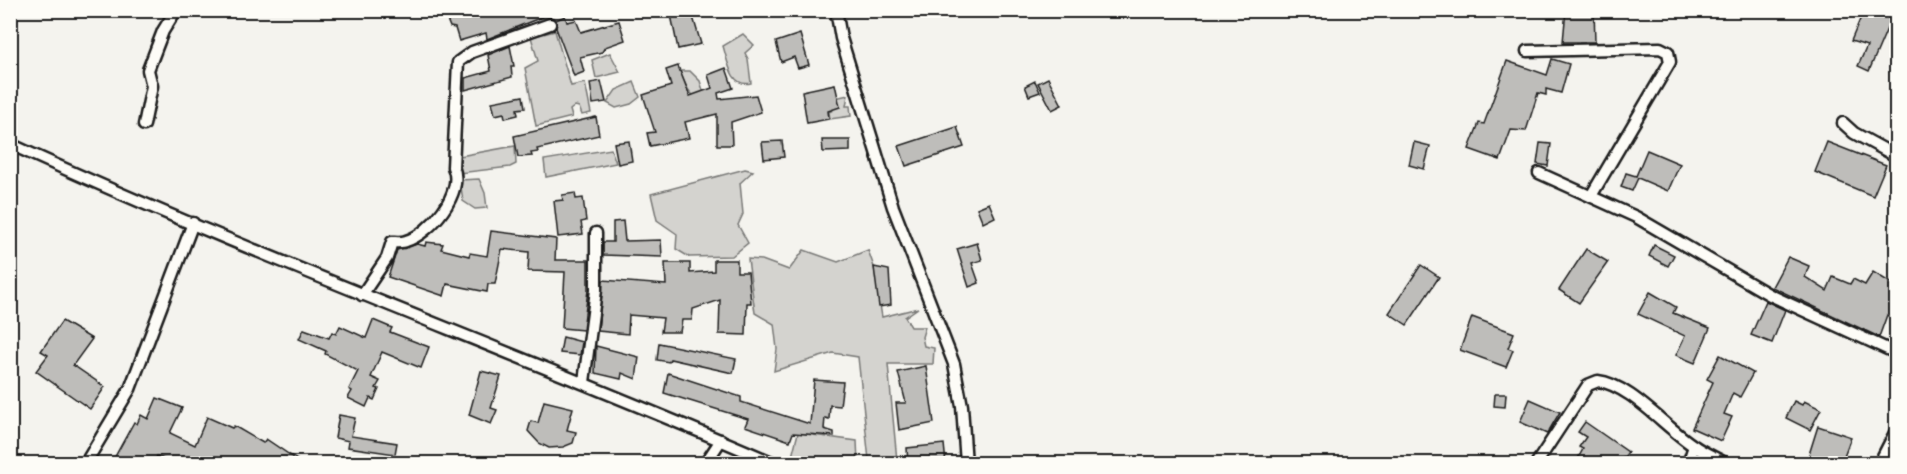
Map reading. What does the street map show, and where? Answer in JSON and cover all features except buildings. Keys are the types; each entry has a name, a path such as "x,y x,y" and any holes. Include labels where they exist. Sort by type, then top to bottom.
{"street":[{"path":"144,125 152,86 148,70 163,32 177,10"},
{"path":"836,10 841,38 893,207 954,364 962,406 966,464"},
{"path":"362,295 387,258 392,242 406,241 429,226 449,203 455,191 458,176 453,167 458,62 472,52 550,24"},
{"path":"1527,51 1660,48 1668,52 1670,62 1591,196"},
{"path":"1843,123 1854,133 1896,156"},
{"path":"10,144 362,295 584,382 776,464"},
{"path":"1539,173 1635,217 1770,295 1896,353"},
{"path":"85,464 130,389 193,223"},
{"path":"584,382 596,290 596,233"},
{"path":"1536,464 1588,385 1598,381 1609,383 1628,395 1694,446 1727,464"},
{"path":"1879,464 1896,431"},
{"path":"705,464 721,440"},
{"path":"1688,464 1694,446"}],"shaded area":[{"path":"555,31 571,86 585,83 591,113 582,115 579,107 575,106 570,110 572,117 536,126 525,68 538,61 531,37"},
{"path":"743,34 754,45 745,53 751,83 744,84 739,82 731,72 723,46"},
{"path":"610,53 620,72 596,78 592,60"},
{"path":"680,71 690,71 700,81 707,103 696,98 689,91"},
{"path":"634,82 640,97 631,104 616,108 607,103 616,90"},
{"path":"848,95 846,106 850,106 851,116 830,119 829,112 833,110 831,99"},
{"path":"515,146 516,164 510,167 459,173 460,156"},
{"path":"611,149 616,163 546,177 544,160"},
{"path":"745,169 753,171 740,183 743,214 738,225 748,243 732,256 689,257 676,249 677,234 657,220 651,194"},
{"path":"479,179 485,193 487,208 475,209 463,201 460,180"},
{"path":"804,250 838,262 868,250 874,267 882,317 918,308 905,317 911,327 925,327 922,337 924,346 934,348 933,364 888,364 897,461 869,460 858,357 833,353 774,371 777,349 774,324 755,313 748,259 762,260 789,270"},
{"path":"798,433 857,441 858,463 790,464"}]}
